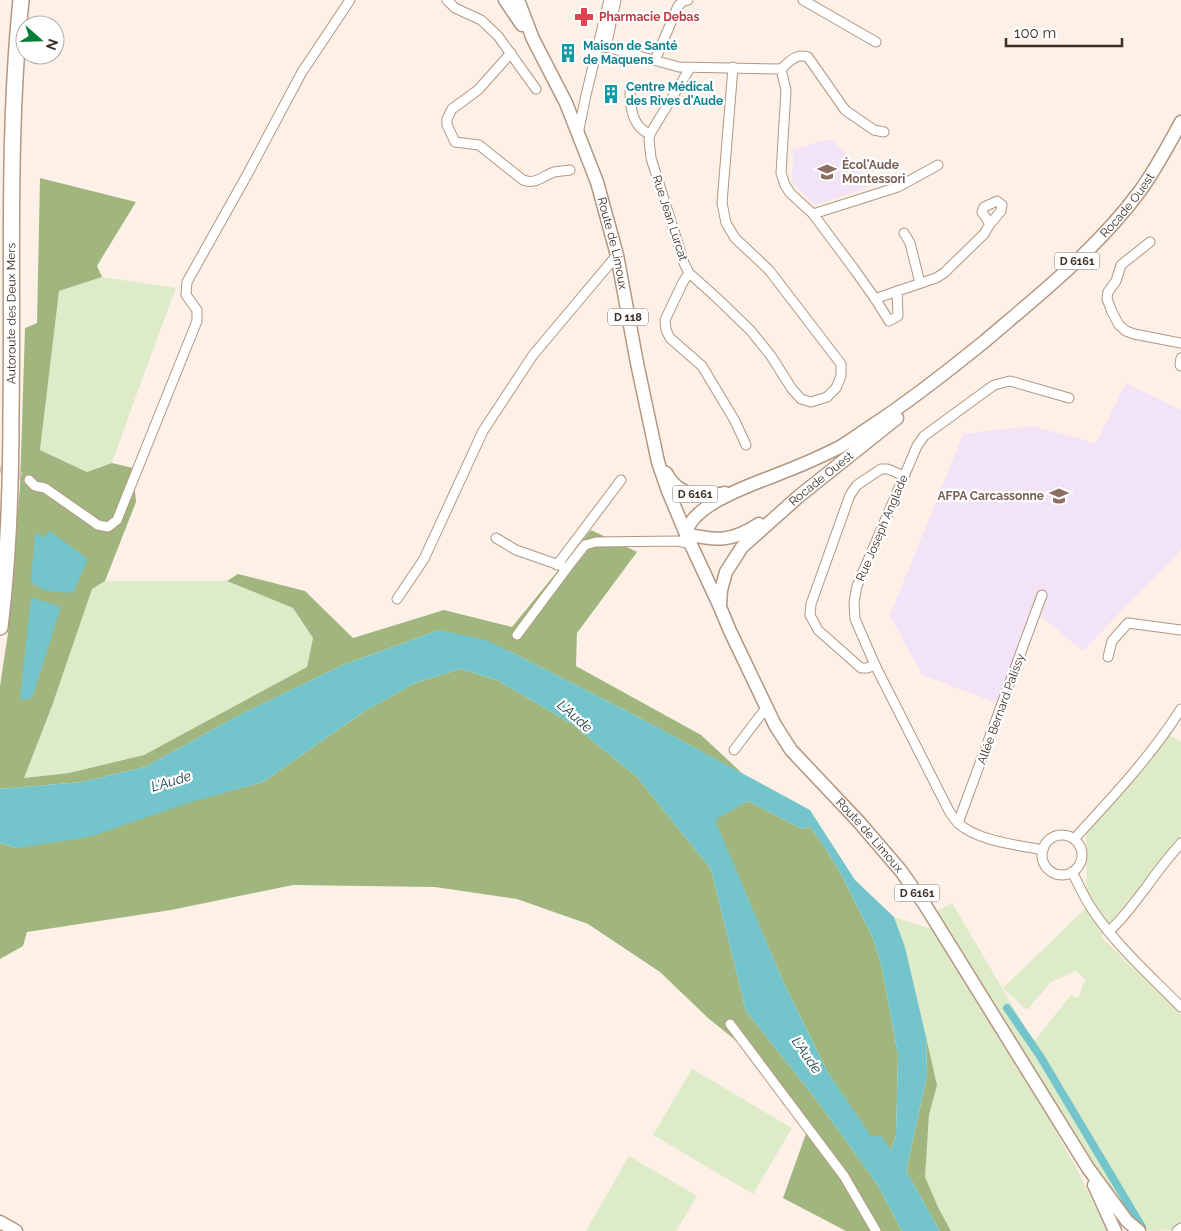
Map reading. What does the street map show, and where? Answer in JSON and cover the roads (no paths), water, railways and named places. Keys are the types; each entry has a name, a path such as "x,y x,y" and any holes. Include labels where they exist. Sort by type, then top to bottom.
{"highway":[{"name":"Autoroute des Deux Mers","path":"0,627 11,456 12,160 21,0"}],"main road":[{"name":"D 118","path":"505,0 533,39"},
{"name":"D 118","path":"518,0 533,39 566,103 578,134"},
{"name":"Rocade Ouest","path":"720,607 721,590 726,572 742,547 798,497 910,408 945,374 1089,250 1140,190 1163,156 1181,122"},
{"name":"Route de Limoux","path":"578,134 594,172 617,255 637,364 658,462"},
{"name":"Rocade Ouest","path":"683,539 691,521 707,506 840,447 945,374"},
{"name":"D 118","path":"658,462 683,539"},
{"name":"Rocade Ouest","path":"658,462 673,484 686,492 713,496 744,488"},
{"path":"683,539 732,538 751,529 798,497"},
{"name":"D 6161","path":"683,539 720,607 730,631"},
{"name":"D 6161","path":"683,539 716,611 730,631"},
{"name":"Route de Limoux","path":"730,631 775,725 792,750 901,870 925,905 1088,1168"},
{"name":"D 6161","path":"1088,1168 1115,1231"},
{"name":"D 6161","path":"1088,1168 1126,1221 1139,1231"},
{"path":"0,1222 16,1231"}],"street":[{"path":"29,480 35,486 45,488 98,524 108,527 117,520 197,321 197,310 186,295 187,282 302,72 350,0"},
{"path":"447,0 456,8 481,20 498,36 536,89"},
{"path":"602,47 609,0"},
{"path":"578,134 586,95 616,0"},
{"path":"655,60 678,6 683,1 688,0"},
{"path":"803,0 876,42"},
{"path":"602,47 679,67 690,68 781,69 794,57 802,55 808,57 845,110 874,130 884,132"},
{"path":"511,53 478,90 452,109 446,126 455,142 479,145 523,180 535,182 555,172 570,170"},
{"name":"Rue Jean Lurcat","path":"650,134 648,140 651,158 689,274 751,331 801,399 811,402 827,397 836,388 841,376 841,364 769,270 735,238 726,223 722,196 733,67"},
{"path":"630,91 630,102 636,122 642,130 650,134 690,68"},
{"path":"781,69 786,90 781,173 784,185 813,214 876,300 889,321 898,316 897,291"},
{"path":"813,214 898,187 938,165"},
{"path":"876,300 936,278 944,273 984,234 990,224"},
{"path":"904,233 910,243 920,283"},
{"path":"1150,242 1121,265 1116,281 1108,292 1107,299 1119,325 1126,331 1181,343"},
{"path":"397,599 424,559 484,431 533,355 617,255"},
{"path":"689,274 683,282 665,320 666,330 670,338 702,366 723,400 746,445"},
{"path":"1181,358 1181,366"},
{"name":"Rue Joseph Anglade","path":"1043,850 982,837 958,823 949,811 875,665 855,619 854,602 857,586 917,446 924,436 994,385 1010,381 1069,398"},
{"path":"875,665 861,668 818,630 810,615 811,604 850,494 857,485 881,469 888,469 904,476"},
{"path":"557,565 622,480"},
{"path":"496,538 516,550 567,568"},
{"path":"517,635 586,545 596,542 683,539"},
{"name":"Allée Bernard Palissy","path":"958,823 1042,595"},
{"path":"1108,657 1112,641 1128,623 1181,630"},
{"path":"734,750 766,708"},
{"path":"1074,839 1124,783 1171,725 1181,709"},
{"path":"1064,835 1074,839 1079,844 1081,850 1080,862 1072,872 1060,874 1053,872 1043,860 1044,846 1050,839 1056,836 1064,835"},
{"path":"1109,931 1118,923 1181,843"},
{"path":"1072,872 1089,905 1109,931 1181,1007"},
{"path":"730,1024 844,1176 876,1231"},
{"path":"1177,1231 1181,1228"}],"water":[{"path":"50,531 88,559 73,593 46,591 31,583 35,533 43,537"},
{"path":"31,597 61,607 32,698 20,700"},
{"name":"L'Aude","path":"439,630 486,640 627,711 810,810 855,880 894,917 905,947 926,1037 927,1076 906,1171 940,1231 902,1231 877,1184 815,1098 746,1011 711,869 637,777 572,724 497,680 460,669 415,683 365,711 263,782 188,803 89,837 17,848 0,843 0,789 82,782 145,767 243,713 343,665","holes":["748,801 802,829 810,827 842,876 873,938 882,968 898,1055 896,1135 891,1150 881,1136 871,1136 827,1071 783,981 715,820"]}],"waterway":[{"path":"1007,1008 1040,1056 1142,1227"}],"tunnel":[{"path":"0,468 29,480"}],"place":[{"name":"Pharmacie Debas","path":"584,17"},
{"name":"Maison de Santé de Maquens","path":"568,53"},
{"name":"Centre Médical des Rives d'Aude","path":"611,94"},
{"name":"Écol'Aude Montessori","path":"827,172"},
{"name":"AFPA Carcassonne","path":"1059,496"}]}
